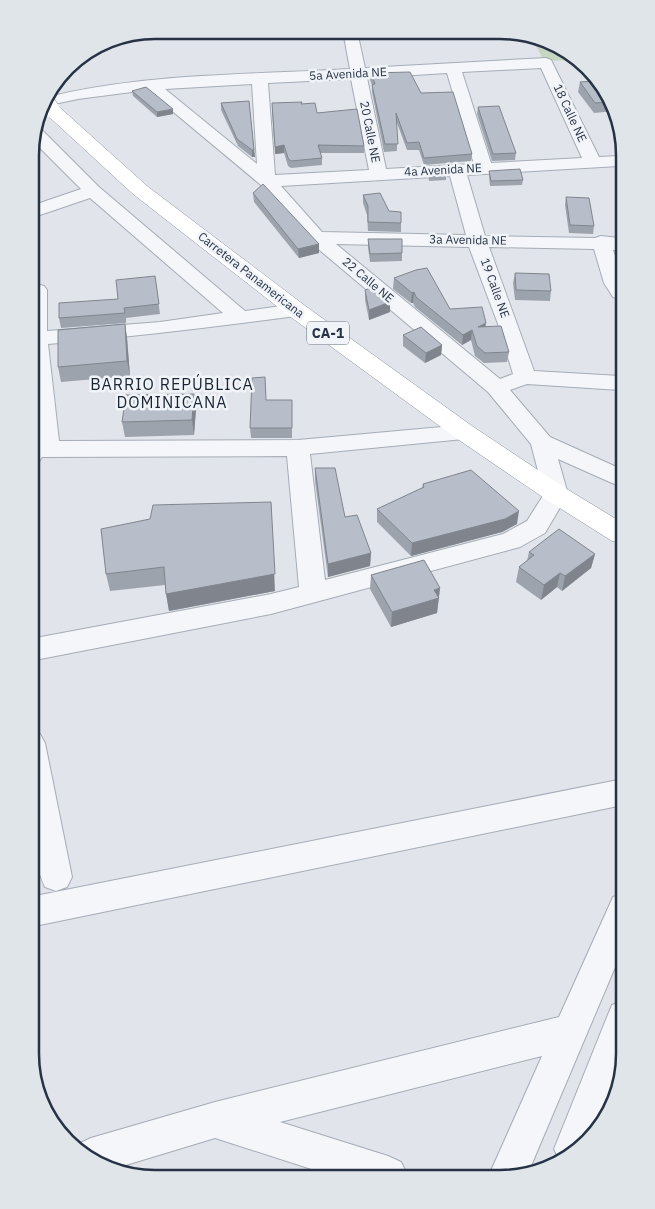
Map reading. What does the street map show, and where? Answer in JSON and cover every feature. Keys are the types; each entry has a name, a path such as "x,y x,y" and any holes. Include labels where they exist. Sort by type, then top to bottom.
{"highway":[{"name":"Carretera Panamericana","path":"49,108 140,190 296,310 464,432 556,494 616,531"}],"street":[{"name":"20 Calle NE","path":"352,39 378,173"},
{"name":"5a Avenida NE","path":"51,102 86,93 150,85 546,63"},
{"name":"18 Calle NE","path":"546,63 593,162"},
{"path":"453,68 484,168"},
{"path":"260,78 267,181"},
{"name":"22 Calle NE","path":"150,85 267,181 317,238 496,387 542,442 556,494"},
{"path":"40,137 93,191 241,318"},
{"name":"4a Avenida NE","path":"267,181 378,173 616,161"},
{"name":"19 Calle NE","path":"458,169 477,240 525,377"},
{"path":"39,209 93,191"},
{"name":"3a Avenida NE","path":"317,238 610,243"},
{"path":"610,243 616,287"},
{"path":"39,339 160,328 296,310"},
{"path":"39,375 48,440 39,446"},
{"path":"496,387 525,377 616,382"},
{"path":"39,451 298,448 464,432"},
{"path":"542,442 616,477"},
{"path":"298,448 313,593"},
{"path":"39,648 271,604 512,542 536,527 556,494"},
{"path":"39,789 56,877"},
{"path":"39,910 616,793"},
{"path":"511,1169 616,926"},
{"path":"96,1155 215,1120 570,1032"},
{"path":"576,1142 616,1038"},
{"path":"215,1120 375,1170"}],"green space":[{"path":"535,44 568,60 544,61"}],"building":[{"path":"410,72 421,93 453,92 472,154 424,158 419,142 407,143 396,113 398,144 385,144 372,85 375,84 371,73"},
{"path":"591,81 604,102 595,103 580,82"},
{"path":"146,87 173,109 157,112 132,91"},
{"path":"249,101 254,150 237,139 221,103"},
{"path":"302,102 301,104 315,103 317,113 357,109 364,146 318,145 322,158 291,161 288,158 284,145 275,147 272,103"},
{"path":"499,106 516,153 493,154 478,107"},
{"path":"520,169 523,180 491,181 489,171"},
{"path":"446,173 446,175 429,176 428,174"},
{"path":"263,184 319,244 298,249 253,193"},
{"path":"380,193 389,211 401,212 401,223 368,222 368,206 363,195"},
{"path":"566,197 589,198 594,226 570,225"},
{"path":"368,239 402,239 402,253 370,254"},
{"path":"427,268 450,309 482,307 486,323 478,327 501,326 509,352 485,353 477,346 472,330 463,335 416,297 414,292 412,293 394,278"},
{"path":"515,273 549,274 551,291 516,290"},
{"path":"155,276 159,304 124,308 125,313 59,318 59,303 118,299 116,280"},
{"path":"373,287 390,302 369,310 365,290"},
{"path":"125,324 127,361 58,367 58,330"},
{"path":"421,327 442,345 426,353 403,335"},
{"path":"265,377 266,400 292,400 292,428 250,428 252,378"},
{"path":"194,394 192,420 122,422 126,395"},
{"path":"315,468 335,468 345,517 357,515 371,553 328,564"},
{"path":"471,470 519,511 505,519 412,543 377,509 424,487 423,484"},
{"path":"271,502 275,574 166,594 164,567 106,574 101,529 150,519 153,505"},
{"path":"559,529 595,554 565,576 560,573 544,585 519,567 534,555 529,552"},
{"path":"424,560 440,588 434,590 439,598 392,612 371,575"}],"district":[{"name":"BARRIO REPÚBLICA DOMINICANA","path":"172,393"}]}
